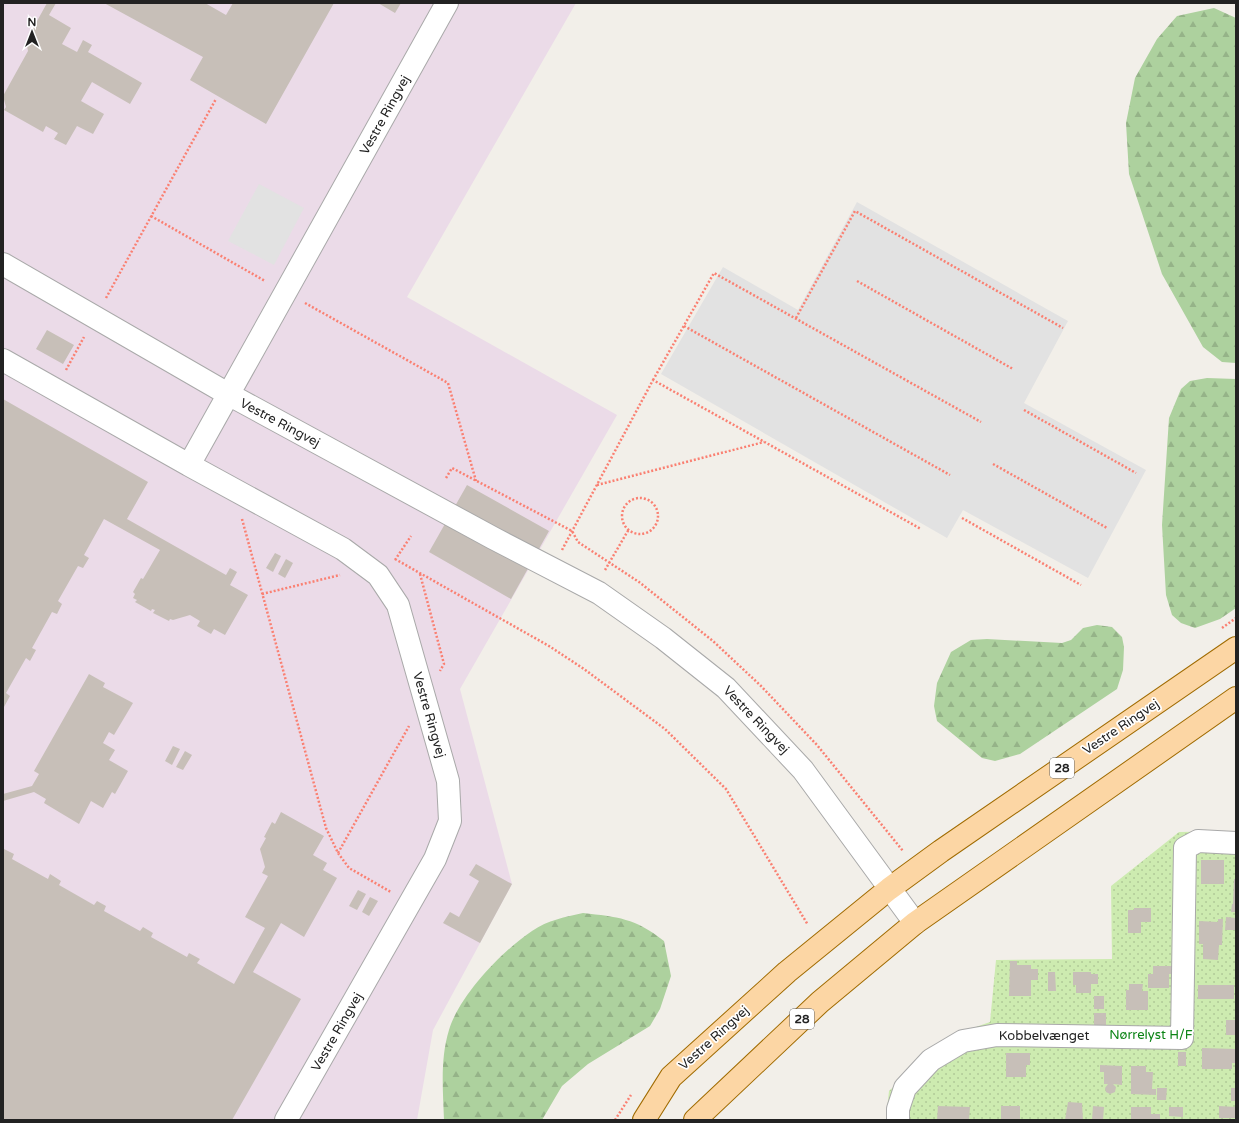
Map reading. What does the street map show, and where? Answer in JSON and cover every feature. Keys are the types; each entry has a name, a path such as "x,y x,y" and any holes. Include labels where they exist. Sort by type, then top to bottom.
{"main road":[{"name":"Vestre Ringvej","path":"644,1120 671,1077 787,972 889,889 940,850 1236,648"},
{"name":"28","path":"695,1120 820,1002 915,924 1236,698"}],"street":[{"name":"Vestre Ringvej","path":"286,1120 436,859 450,820 448,781 398,606 378,575 342,549 189,464 447,3"},
{"name":"Vestre Ringvej","path":"3,264 228,394 493,538 594,590 662,638 726,688 804,770 915,924"},
{"path":"3,360 189,464"},
{"name":"Kobbelvænget","path":"898,1120 898,1109 905,1088 931,1060 963,1041 997,1035 1182,1038 1185,848 1198,841 1236,843"}],"path":[{"path":"55,390 216,99"},
{"path":"796,318 855,211 1063,328"},
{"path":"151,216 448,383 476,481"},
{"path":"552,568 653,380 714,273 981,422"},
{"path":"857,281 1013,369"},
{"path":"684,326 950,475"},
{"path":"653,380 921,529"},
{"path":"1024,410 1136,473"},
{"path":"596,485 764,442"},
{"path":"993,464 1107,528"},
{"path":"446,478 452,468 572,531"},
{"path":"235,490 326,828 338,853 349,868 410,903"},
{"path":"642,498 652,503 657,512 658,518 653,528 642,534 629,530 623,522 622,516 627,504 636,499 642,498"},
{"path":"962,518 1081,585"},
{"path":"594,590 629,530"},
{"path":"390,556 549,646 584,668 665,729 726,789 808,925"},
{"path":"338,853 444,664 420,573"}],"shaded area":[{"path":"3,3 576,3 407,297 617,415 460,689 512,884 433,1030 417,1120 3,1120"},
{"path":"259,184 304,208 274,265 228,241"},
{"path":"857,202 1068,321 1024,403 1146,470 1088,578 963,510 947,538 661,374 723,267 798,310"}],"green space":[{"path":"1214,8 1236,18 1236,363 1222,362 1203,347 1162,274 1129,174 1126,123 1135,78 1157,39 1177,16"},
{"path":"1207,378 1236,379 1236,608 1220,619 1195,628 1181,623 1172,615 1166,595 1162,525 1169,418 1181,389 1190,381"},
{"path":"1097,625 1112,627 1122,637 1124,647 1123,670 1117,689 1020,754 995,761 982,758 937,721 934,706 937,683 951,652 971,640 987,639 1062,643 1071,640 1083,628"},
{"name":"Nørrelyst H/F","path":"1236,831 1236,1120 886,1120 889,1091 947,1037 990,1022 996,960 1112,959 1111,886 1179,832"},
{"path":"583,913 606,916 635,923 654,933 664,941 671,976 660,1009 650,1026 588,1064 562,1086 542,1120 444,1120 444,1052 449,1030 462,1003 483,975 521,939 544,924 557,919"}],"building":[{"path":"47,3 56,3 49,15 71,28 62,44 77,52 83,40 92,45 88,52 142,83 130,104 92,82 81,101 104,114 93,134 77,126 66,145 54,139 58,133 46,126 43,132 4,110 6,107 3,96 28,51 26,41"},
{"path":"104,3 205,3 226,15 233,3 334,3 266,124 190,80 203,57"},
{"path":"378,3 401,3 395,13"},
{"path":"47,330 74,345 63,364 36,349"},
{"path":"3,399 148,482 127,519 226,575 230,568 237,572 230,585 248,595 225,635 214,629 211,634 197,626 200,621 190,615 173,620 170,619 169,621 153,613 155,610 152,609 151,611 135,602 137,600 133,598 135,594 133,592 141,578 143,579 160,550 104,519 84,555 89,558 83,568 78,566 58,601 62,604 57,614 52,612 32,648 36,650 30,661 26,658 6,693 10,696 4,707 3,706"},
{"path":"467,485 549,531 511,599 429,552"},
{"path":"275,553 281,556 273,572 266,568"},
{"path":"286,559 293,563 285,578 278,574"},
{"path":"89,674 105,683 103,687 133,703 114,735 109,732 103,743 115,750 109,760 128,771 115,794 112,792 103,808 91,801 79,824 44,803 46,799 34,792 3,801 3,794 32,786 39,774 34,771"},
{"path":"173,746 180,749 172,765 165,761"},
{"path":"185,751 192,755 183,770 176,767"},
{"path":"281,812 324,836 313,855 327,863 323,870 337,878 304,937 281,923 253,972 301,999 232,1120 3,1120 4,849 14,854 12,859 48,879 50,874 61,881 59,885 94,905 97,901 106,906 104,911 140,931 143,927 153,933 151,937 187,957 189,953 200,959 197,963 234,984 265,928 245,917 268,876 262,873 265,867 260,849 266,838 264,837 272,822 275,824"},
{"path":"1201,860 1224,860 1224,884 1201,884"},
{"path":"476,864 512,884 480,943 443,923 450,912 459,917 479,881 469,875"},
{"path":"1234,879 1236,879 1236,912 1231,912 1233,904"},
{"path":"358,890 366,894 357,910 349,906"},
{"path":"370,897 378,901 369,916 362,912"},
{"path":"1134,908 1151,908 1151,922 1141,922 1141,933 1128,933 1128,910 1134,910"},
{"path":"1226,917 1236,918 1236,930 1225,930"},
{"path":"1218,919 1223,919 1222,945 1219,945 1218,960 1203,959 1203,944 1199,944 1199,921 1218,922"},
{"path":"1010,961 1017,961 1017,965 1031,965 1031,969 1038,969 1038,980 1031,980 1031,996 1009,996"},
{"path":"1153,966 1172,966 1172,974 1169,974 1169,988 1148,988 1148,974 1153,974"},
{"path":"1048,972 1055,972 1056,991 1048,991"},
{"path":"1073,972 1091,972 1091,974 1098,974 1098,984 1091,984 1091,993 1076,993 1076,985 1073,985"},
{"path":"1129,984 1143,984 1142,991 1148,991 1148,1010 1126,1010 1126,990 1129,990"},
{"path":"1198,985 1234,985 1234,999 1198,999"},
{"path":"1094,996 1104,996 1104,1009 1094,1009"},
{"path":"1094,1013 1106,1013 1106,1025 1094,1025"},
{"path":"1226,1020 1236,1020 1236,1035 1226,1035"},
{"path":"1202,1048 1236,1049 1236,1063 1232,1063 1232,1069 1202,1069"},
{"path":"1178,1052 1186,1052 1186,1066 1178,1066"},
{"path":"1006,1053 1030,1053 1030,1065 1026,1065 1026,1077 1006,1077"},
{"path":"1100,1065 1122,1066 1122,1085 1113,1084 1116,1087 1115,1092 1110,1094 1106,1092 1105,1088 1108,1084 1104,1084 1104,1072 1100,1072"},
{"path":"1131,1066 1146,1066 1146,1072 1153,1072 1152,1089 1156,1089 1156,1095 1131,1094"},
{"path":"1157,1088 1167,1088 1166,1100 1157,1100"},
{"path":"1231,1088 1236,1088 1236,1101 1231,1101"},
{"path":"1068,1102 1082,1103 1083,1120 1065,1120"},
{"path":"938,1106 970,1107 969,1120 937,1120"},
{"path":"1001,1106 1020,1106 1020,1120 1001,1120"},
{"path":"1093,1106 1104,1107 1103,1120 1092,1120"},
{"path":"1219,1106 1236,1107 1236,1118 1219,1118"},
{"path":"1131,1107 1151,1107 1151,1114 1160,1114 1160,1120 1131,1120"},
{"path":"1169,1107 1183,1107 1183,1117 1169,1116"}]}
